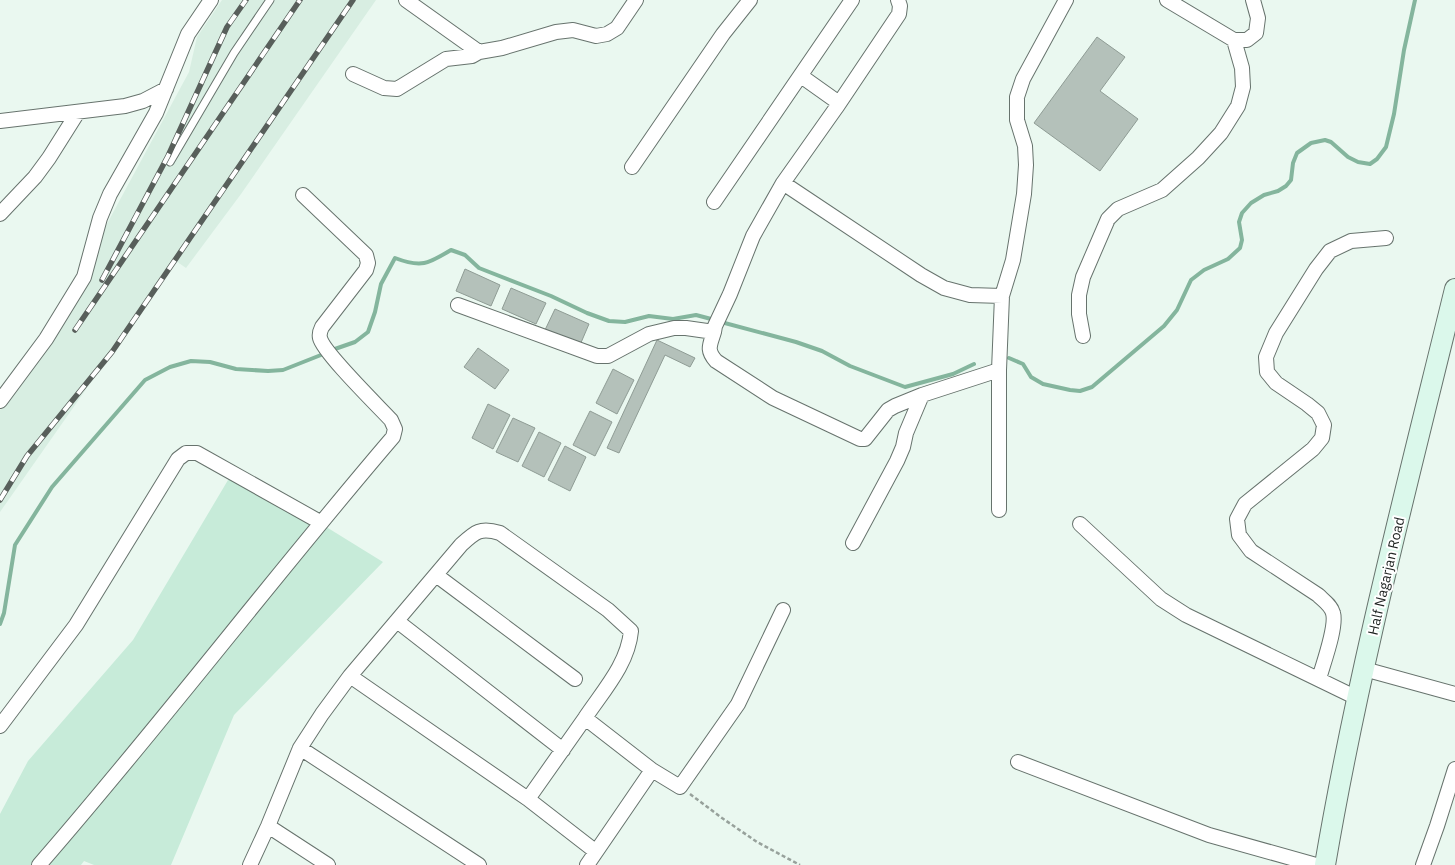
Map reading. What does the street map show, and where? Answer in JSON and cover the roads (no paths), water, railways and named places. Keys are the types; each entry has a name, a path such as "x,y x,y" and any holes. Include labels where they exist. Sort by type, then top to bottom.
{"main road":[{"name":"Half Nagarjan Road","path":"1325,865 1341,773 1357,698 1455,290"}],"street":[{"path":"0,401 46,340 84,276 100,218 110,194 156,112 188,34 210,0"},
{"path":"406,0 478,52"},
{"path":"353,74 384,88 397,88 446,59 472,56 478,52 502,48 556,32 573,30 596,36 607,34 617,28 636,0"},
{"path":"632,167 723,34 750,0"},
{"path":"714,202 852,0"},
{"path":"898,0 900,6 899,14 783,183 753,236 715,329 709,347 710,355 716,362 773,398 860,439 865,439 888,410 922,395 999,370"},
{"path":"999,510 999,370 1002,296 1013,260 1024,194 1026,165 1025,146 1017,120 1017,97 1023,79 1066,0"},
{"path":"1167,0 1234,40 1247,40 1256,33 1258,18 1253,0"},
{"path":"1083,336 1078,314 1079,295 1083,277 1108,218 1118,209 1162,190 1198,158 1221,133 1238,106 1243,87 1242,68 1234,40"},
{"path":"801,76 839,103"},
{"path":"0,121 124,106 143,101 166,89"},
{"path":"0,214 35,177 78,112"},
{"path":"783,183 921,275 944,288 970,295 1002,296"},
{"path":"39,865 104,790 320,522 393,437 395,429 391,420 332,356 319,337 322,327 366,270 368,263 366,255 359,246 303,195"},
{"path":"0,197 17,196"},
{"path":"1319,679 1331,636 1333,612 1318,595 1251,551 1239,535 1237,519 1246,504 1313,449 1322,438 1324,425 1318,413 1308,404 1276,383 1267,372 1266,357 1276,333 1316,269 1330,251 1351,241 1386,238"},
{"path":"458,306 597,356 608,356 649,334 674,328 715,329"},
{"path":"853,543 897,461 906,433 922,395"},
{"path":"0,726 76,626 178,459 186,453 197,453 320,522"},
{"path":"1080,524 1161,598 1186,615 1357,698"},
{"path":"250,865 300,748 322,714 350,676 461,545 475,532 488,530 500,533 622,621 631,631 630,643 625,656 611,681 528,799"},
{"path":"436,575 576,680"},
{"path":"585,718 652,770 680,787 738,704 783,610"},
{"path":"397,621 563,750"},
{"path":"1364,669 1455,694"},
{"path":"350,676 528,799 595,852"},
{"path":"300,748 479,865"},
{"path":"1018,762 1209,835 1316,865"},
{"path":"1423,865 1455,769"},
{"path":"587,865 652,770"},
{"path":"268,826 328,865"}],"lane":[{"path":"170,162 234,53 270,0"}],"waterway":[{"path":"1009,358 1023,364 1031,377 1043,384 1080,391 1092,387 1164,326 1177,310 1191,280 1204,270 1228,259 1240,248 1242,240 1239,222 1242,213 1251,203 1264,195 1278,191 1286,186 1291,180 1293,163 1297,153 1311,143 1325,140 1331,142 1348,157 1358,162 1370,164 1377,159 1386,147 1394,114 1404,50 1415,0"},
{"path":"332,350 355,342 368,332 375,312 381,284 395,258 418,264 436,259 451,250 465,255 479,268 609,321 625,322 649,316 673,319 696,315 715,320"},
{"path":"721,322 822,351 850,366 905,387 953,374 974,364"},
{"path":"0,624 4,613 15,545 52,487 145,380 170,367 191,361 210,362 236,369 268,371 283,370 326,353"}],"railway":[{"path":"102,280 168,156 227,27 246,0"},
{"path":"75,330 300,0"},
{"path":"0,500 27,456 112,352 353,0"}]}
